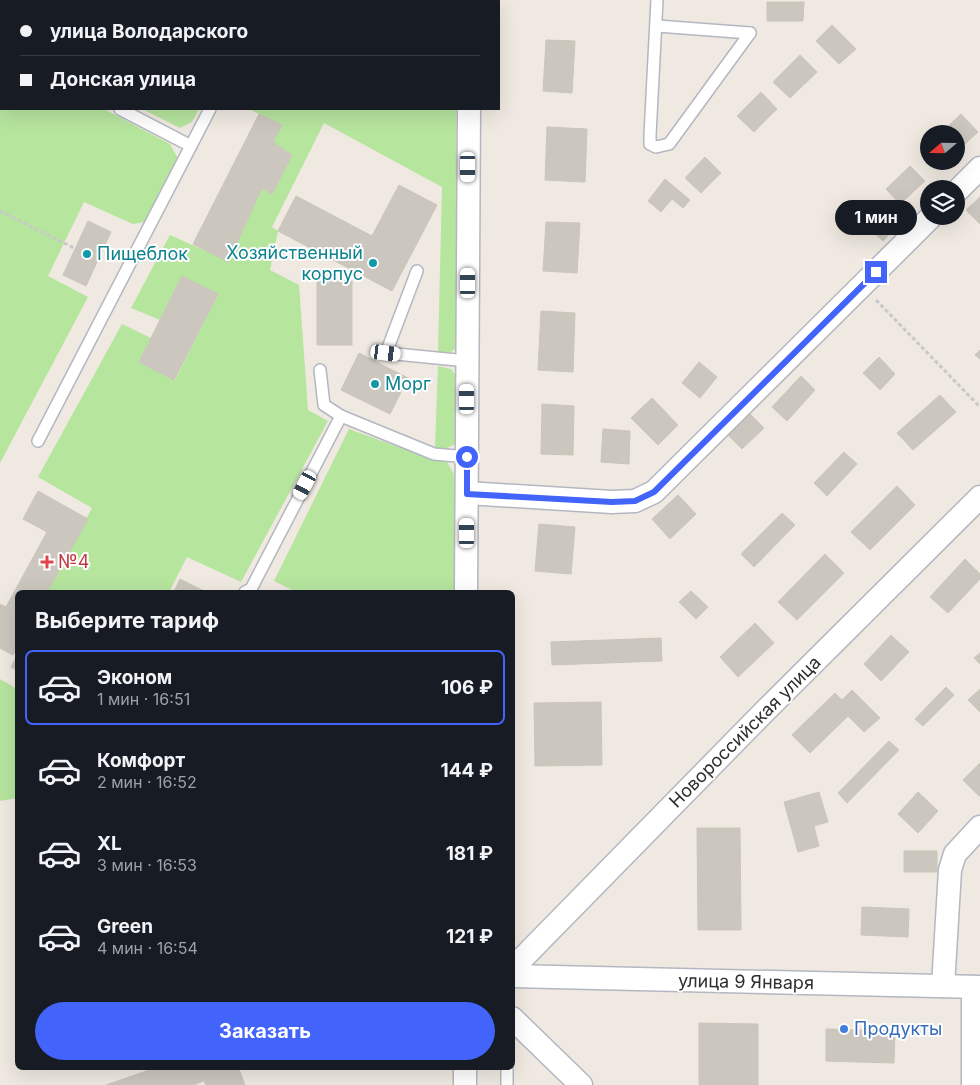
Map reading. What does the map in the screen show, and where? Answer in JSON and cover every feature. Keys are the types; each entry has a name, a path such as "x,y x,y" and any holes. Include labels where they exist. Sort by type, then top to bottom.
{"street":[{"path":"466,590 469,110"},
{"path":"965,183 980,168"},
{"path":"467,494 612,502 635,501 654,492 923,225"},
{"name":"Новороссийская улица","path":"515,966 764,712 980,496"},
{"path":"943,986 950,870 954,854 980,827"},
{"name":"улица 9 Января","path":"515,976 977,987"},
{"path":"973,1085 977,987"},
{"path":"515,1021 581,1085"},
{"path":"465,1070 465,1085"}],"lane":[{"path":"657,0 650,135 650,144 656,147 670,144 750,34 657,26"},
{"path":"122,110 191,146"},
{"path":"38,441 209,110"},
{"path":"417,271 386,353 467,361"},
{"path":"320,370 324,405 341,416 434,454 467,457"},
{"path":"249,590 341,416"},
{"path":"507,1070 507,1085"}],"path":[{"path":"0,212 74,248"},
{"path":"862,285 980,407"}],"green space":[{"path":"0,110 106,110 170,144 178,159 150,221 133,224 84,202 48,276 88,297 0,463"},
{"path":"144,110 198,110 192,122 180,128"},
{"path":"251,110 456,110 458,347 451,352 438,353 442,187 324,123 272,227 278,231 270,270 299,285 308,410 328,421 241,582 187,557 170,590 48,590 92,508 38,477 122,324 151,338 139,362 175,380 218,294 182,276 160,320 131,308 170,235 228,261 262,188 272,194 292,155 273,142 282,125"},
{"path":"438,366 451,369 458,378 457,443 445,449 435,448"},
{"path":"349,429 434,460 447,462 454,474 454,590 292,590 274,581"},
{"path":"0,679 15,688 15,798 0,801"}],"building":[{"path":"767,2 804,2 803,21 767,21"},
{"path":"832,25 856,49 839,64 816,41"},
{"path":"546,40 575,41 572,93 543,91"},
{"path":"800,55 817,72 790,98 773,82"},
{"path":"761,92 777,109 754,132 737,116"},
{"path":"259,114 282,125 273,142 292,155 272,194 262,188 228,262 193,244"},
{"path":"961,114 978,132 965,144 965,125 949,125"},
{"path":"547,127 587,129 585,182 545,180"},
{"path":"705,157 721,173 701,193 685,178"},
{"path":"910,166 924,180 920,180 920,186 900,204 886,189"},
{"path":"665,179 690,200 683,208 672,199 661,212 648,201"},
{"name":"Хозяйственный корпус","path":"399,185 437,205 392,291 278,231 296,196 372,236"},
{"path":"980,197 980,224 966,210"},
{"path":"872,207 895,228 883,241 860,220"},
{"name":"Пищеблок","path":"88,221 111,232 86,286 63,275"},
{"path":"546,222 580,223 577,273 543,271"},
{"path":"182,276 218,294 174,380 139,362"},
{"path":"317,281 352,281 352,345 317,345"},
{"path":"541,311 575,313 573,372 538,370"},
{"path":"980,350 980,359 975,355"},
{"name":"Морг","path":"359,353 408,378 390,414 341,390"},
{"path":"879,357 895,374 880,390 863,373"},
{"path":"699,362 717,377 700,398 682,383"},
{"path":"801,376 815,390 787,421 772,407"},
{"path":"940,395 956,412 913,450 897,433"},
{"path":"652,398 678,425 658,445 631,418"},
{"path":"542,404 574,406 573,455 541,454"},
{"path":"750,414 764,428 742,449 728,435"},
{"path":"603,429 630,431 629,464 601,462"},
{"path":"844,452 857,464 827,496 814,483"},
{"path":"897,486 915,505 870,550 851,532"},
{"name":"№4","path":"38,491 88,519 48,590 15,590 47,532 23,519"},
{"path":"678,495 696,514 670,539 652,519"},
{"path":"782,513 795,525 754,567 741,554"},
{"path":"539,524 575,527 571,574 535,571"},
{"path":"825,554 844,573 797,620 778,602"},
{"path":"965,559 980,574 980,579 948,613 930,597"},
{"path":"180,579 202,590 175,590"},
{"name":"№4","path":"15,591 15,652 13,655 0,648 0,604 6,607"},
{"path":"691,591 708,607 696,619 679,602"},
{"path":"755,623 774,643 738,677 720,657"},
{"path":"891,635 909,652 881,681 864,664"},
{"path":"661,638 662,661 552,665 551,642"},
{"path":"980,653 980,664 974,658"},
{"path":"15,660 15,669 11,667"},
{"path":"946,687 954,695 923,726 915,719"},
{"path":"980,689 980,712 968,700"},
{"path":"852,690 880,718 864,732 848,716 810,753 792,735 835,693 842,700"},
{"path":"601,702 602,765 535,766 534,703"},
{"path":"889,741 899,750 847,803 838,793"},
{"path":"980,763 980,796 979,796 963,780"},
{"path":"819,792 828,822 814,826 819,846 798,852 784,802"},
{"path":"918,792 938,811 918,833 898,814"},
{"path":"697,828 740,828 741,930 698,930"},
{"path":"904,851 937,851 937,872 904,872"},
{"path":"862,907 909,909 908,937 861,935"},
{"path":"699,1023 758,1024 758,1085 699,1085"},
{"path":"826,1029 895,1031 894,1063 826,1061"},
{"path":"149,1070 239,1070 245,1085 206,1085 204,1081 193,1085 106,1085"}],"place":[{"name":"Пищеблок","path":"87,254"},
{"name":"Хозяйственный корпус","path":"373,263"},
{"name":"Морг","path":"375,384"},
{"name":"№4","path":"47,562"},
{"name":"Продукты","path":"844,1029"}],"route":[{"path":"467,457 467,494 612,502 635,501 654,492 876,272"}]}
